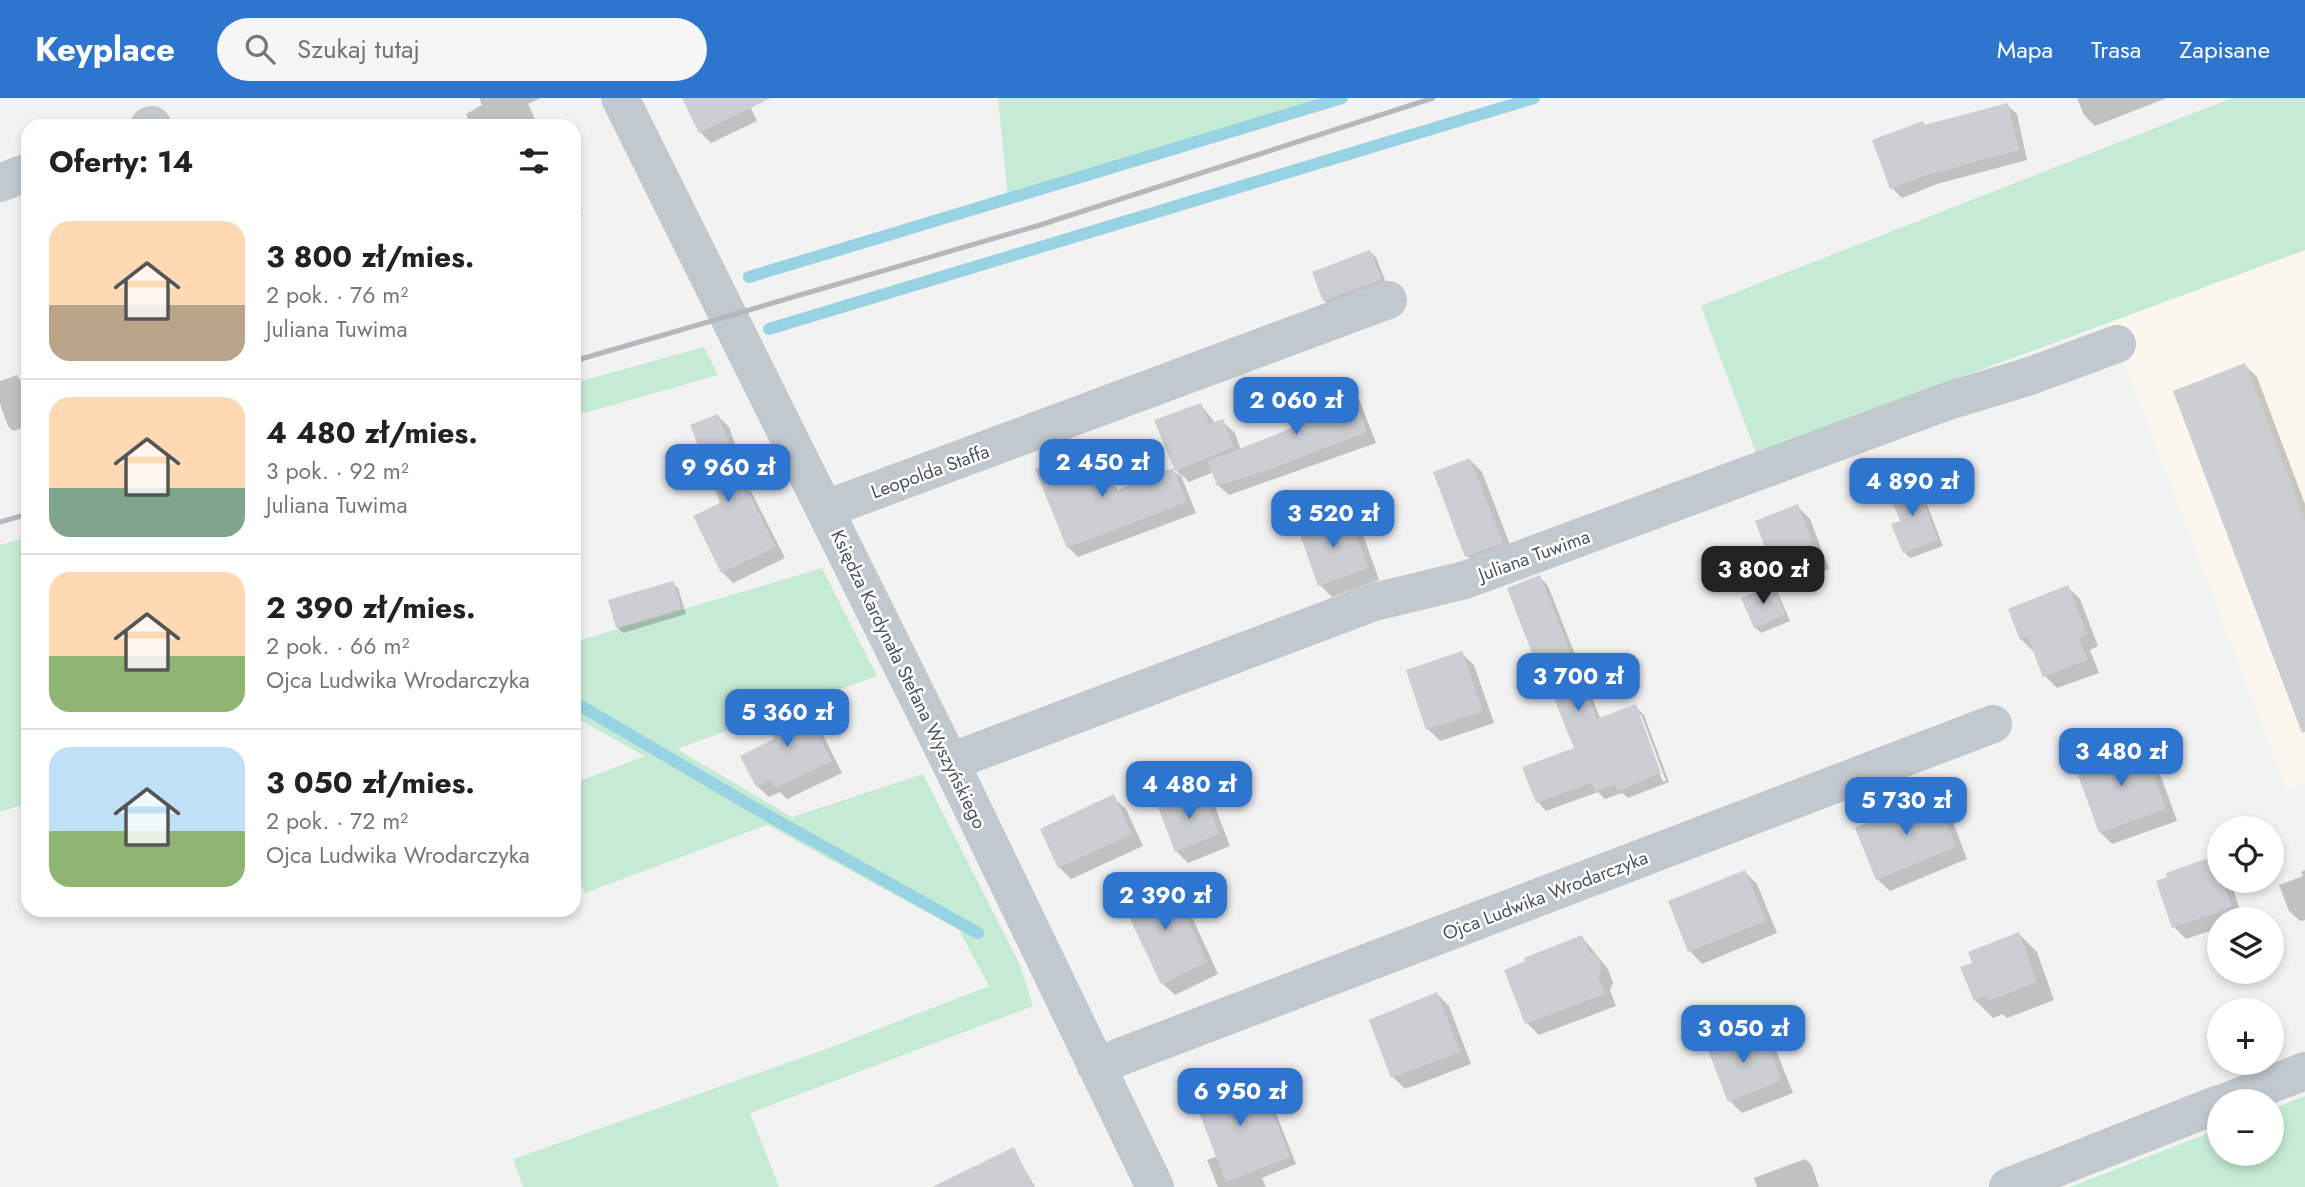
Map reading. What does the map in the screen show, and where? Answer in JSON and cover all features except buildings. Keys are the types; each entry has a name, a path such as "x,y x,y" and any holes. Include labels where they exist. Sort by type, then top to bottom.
{"street":[{"name":"Księdza Kardynała Stefana Wyszyńskiego","path":"620,98 826,509 1155,1187"},
{"path":"0,183 21,175"},
{"name":"Leopolda Staffa","path":"826,509 1388,300"},
{"name":"Juliana Tuwima","path":"950,762 1374,601 1465,580 1948,401 2030,376 2117,344"},
{"name":"Ojca Ludwika Wrodarczyka","path":"1096,1066 1993,724"},
{"path":"2258,1089 2305,1070"},
{"path":"2008,1187 2207,1109"}],"shaded area":[{"path":"2305,250 2305,784 2287,791 2109,323"}],"green space":[{"path":"998,98 1342,98 1008,198"},
{"path":"2232,98 2305,98 2305,250 1756,453 1701,306"},
{"path":"704,347 718,375 581,414 581,381"},
{"path":"21,539 21,805 0,812 0,545"},
{"path":"822,568 877,676 677,749 792,817 923,774 1020,965 1033,1006 750,1113 779,1187 523,1187 513,1159 821,1051 989,986 959,930 767,825 585,893 581,884 581,780 645,756 581,721 581,640"},
{"path":"2305,1096 2305,1187 2070,1187 2207,1134 2207,1166 2284,1166 2284,1104"}],"waterway":[{"path":"749,277 1342,98"},
{"path":"769,329 1534,98"},
{"path":"581,706 753,807 978,933"}],"railway":[{"path":"581,359 1040,225 1433,98"},
{"path":"0,522 21,516"}]}
